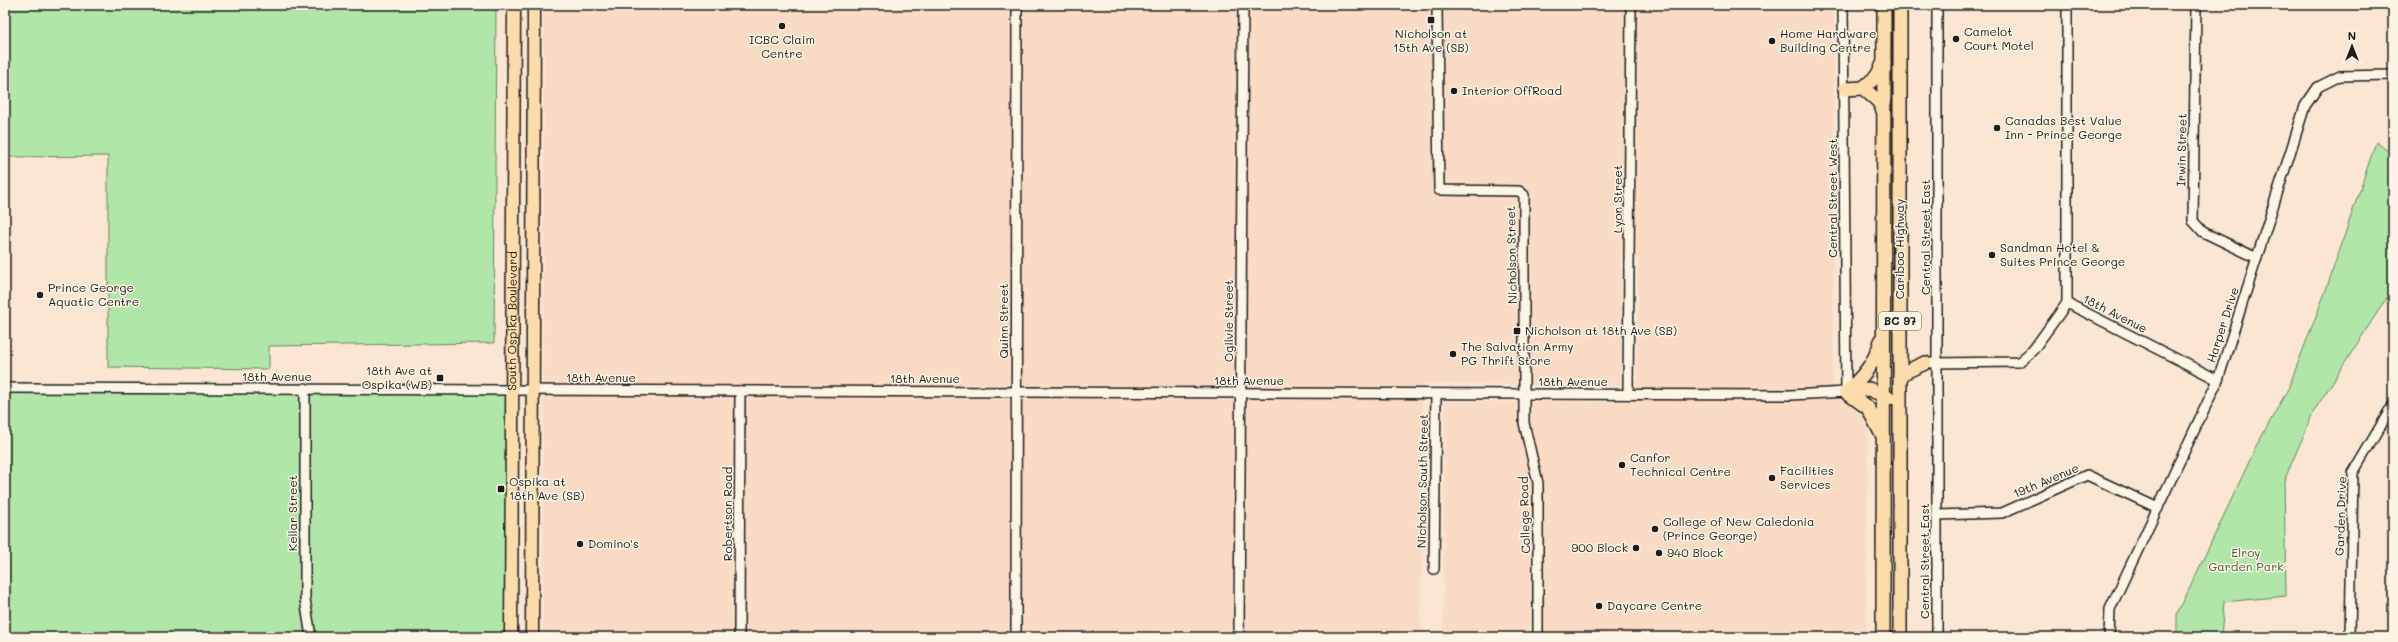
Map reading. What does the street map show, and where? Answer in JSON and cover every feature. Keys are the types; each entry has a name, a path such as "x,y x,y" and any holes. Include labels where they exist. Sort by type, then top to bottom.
{"highway":[{"name":"Cariboo Highway","path":"1883,637 1884,5"},
{"name":"Cariboo Highway","path":"1900,5 1900,637"},
{"path":"1845,89 1863,88 1877,76 1884,61"},
{"path":"1863,88 1878,101 1884,112"},
{"path":"1846,392 1864,376 1872,363 1884,330"},
{"path":"1900,348 1931,363"},
{"path":"1900,378 1905,372 1931,363"},
{"path":"1846,392 1869,389 1892,400 1899,413"},
{"path":"1846,392 1868,408 1876,420 1884,444"}],"main road":[{"name":"South Ospika Boulevard","path":"511,637 514,5"},
{"name":"South Ospika Boulevard","path":"532,637 534,5"}],"street":[{"name":"Quinn Street","path":"1016,637 1017,5"},
{"name":"Ogilvie Street","path":"1239,637 1243,5"},
{"name":"Nicholson Street","path":"1437,5 1439,190 1519,191 1524,195 1525,394"},
{"name":"Lyon Street","path":"1628,394 1631,5"},
{"name":"Central Street West","path":"1843,5 1845,89 1846,392"},
{"name":"Central Street East","path":"1937,5 1931,363 1937,515 1937,637"},
{"path":"2067,5 2067,303"},
{"name":"Irwin Street","path":"2196,5 2193,221 2203,232 2257,258"},
{"name":"Harper Drive","path":"2109,637 2110,609 2218,380 2305,106 2318,86 2340,76 2393,75"},
{"name":"18th Avenue","path":"1931,363 2019,362 2033,350 2067,303 2218,380"},
{"name":"18th Avenue","path":"5,388 1791,395 1846,392"},
{"name":"Kellar Street","path":"305,388 305,599 311,637"},
{"name":"Robertson Road","path":"739,637 740,391"},
{"name":"Nicholson South Street","path":"1434,569 1436,394"},
{"name":"College Road","path":"1525,394 1524,423 1538,483 1538,637"},
{"name":"Garden Drive","path":"2350,637 2353,473 2393,406"},
{"name":"19th Avenue","path":"1937,515 2002,513 2086,475 2158,508"}],"shaded area":[{"path":"544,5 1834,5 1833,389 1868,422 1866,637 1443,637 1445,402 1637,402 1638,258 1621,258 1621,386 1422,383 1421,637 543,637"}],"green space":[{"path":"5,5 496,5 494,343 269,346 269,369 108,367 108,156 5,157"},
{"name":"Elroy Garden Park","path":"2376,142 2393,155 2393,288 2314,411 2284,481 2286,596 2224,602 2221,637 2177,637 2177,615 2257,445 2288,389 2326,290"},
{"path":"5,390 511,391 510,637 5,637"}],"place":[{"name":"Nicholson at 15th Ave (SB)","path":"1431,20"},
{"name":"ICBC Claim Centre","path":"782,26"},
{"name":"Camelot Court Motel","path":"1956,39"},
{"name":"Home Hardware Building Centre","path":"1772,41"},
{"name":"Interior OffRoad","path":"1454,91"},
{"name":"Canadas Best Value Inn - Prince George","path":"1997,128"},
{"name":"Sandman Hotel & Suites Prince George","path":"1992,255"},
{"name":"Prince George Aquatic Centre","path":"40,295"},
{"name":"Nicholson at 18th Ave (SB)","path":"1517,331"},
{"name":"The Salvation Army PG Thrift Store","path":"1453,354"},
{"name":"18th Ave at Ospika (WB)","path":"440,378"},
{"name":"Canfor Technical Centre","path":"1622,465"},
{"name":"Facilities Services","path":"1772,478"},
{"name":"Ospika at 18th Ave (SB)","path":"501,489"},
{"name":"College of New Caledonia (Prince George)","path":"1655,529"},
{"name":"Domino's","path":"580,544"},
{"name":"900 Block","path":"1636,548"},
{"name":"940 Block","path":"1659,553"},
{"name":"Daycare Centre","path":"1599,606"}]}
